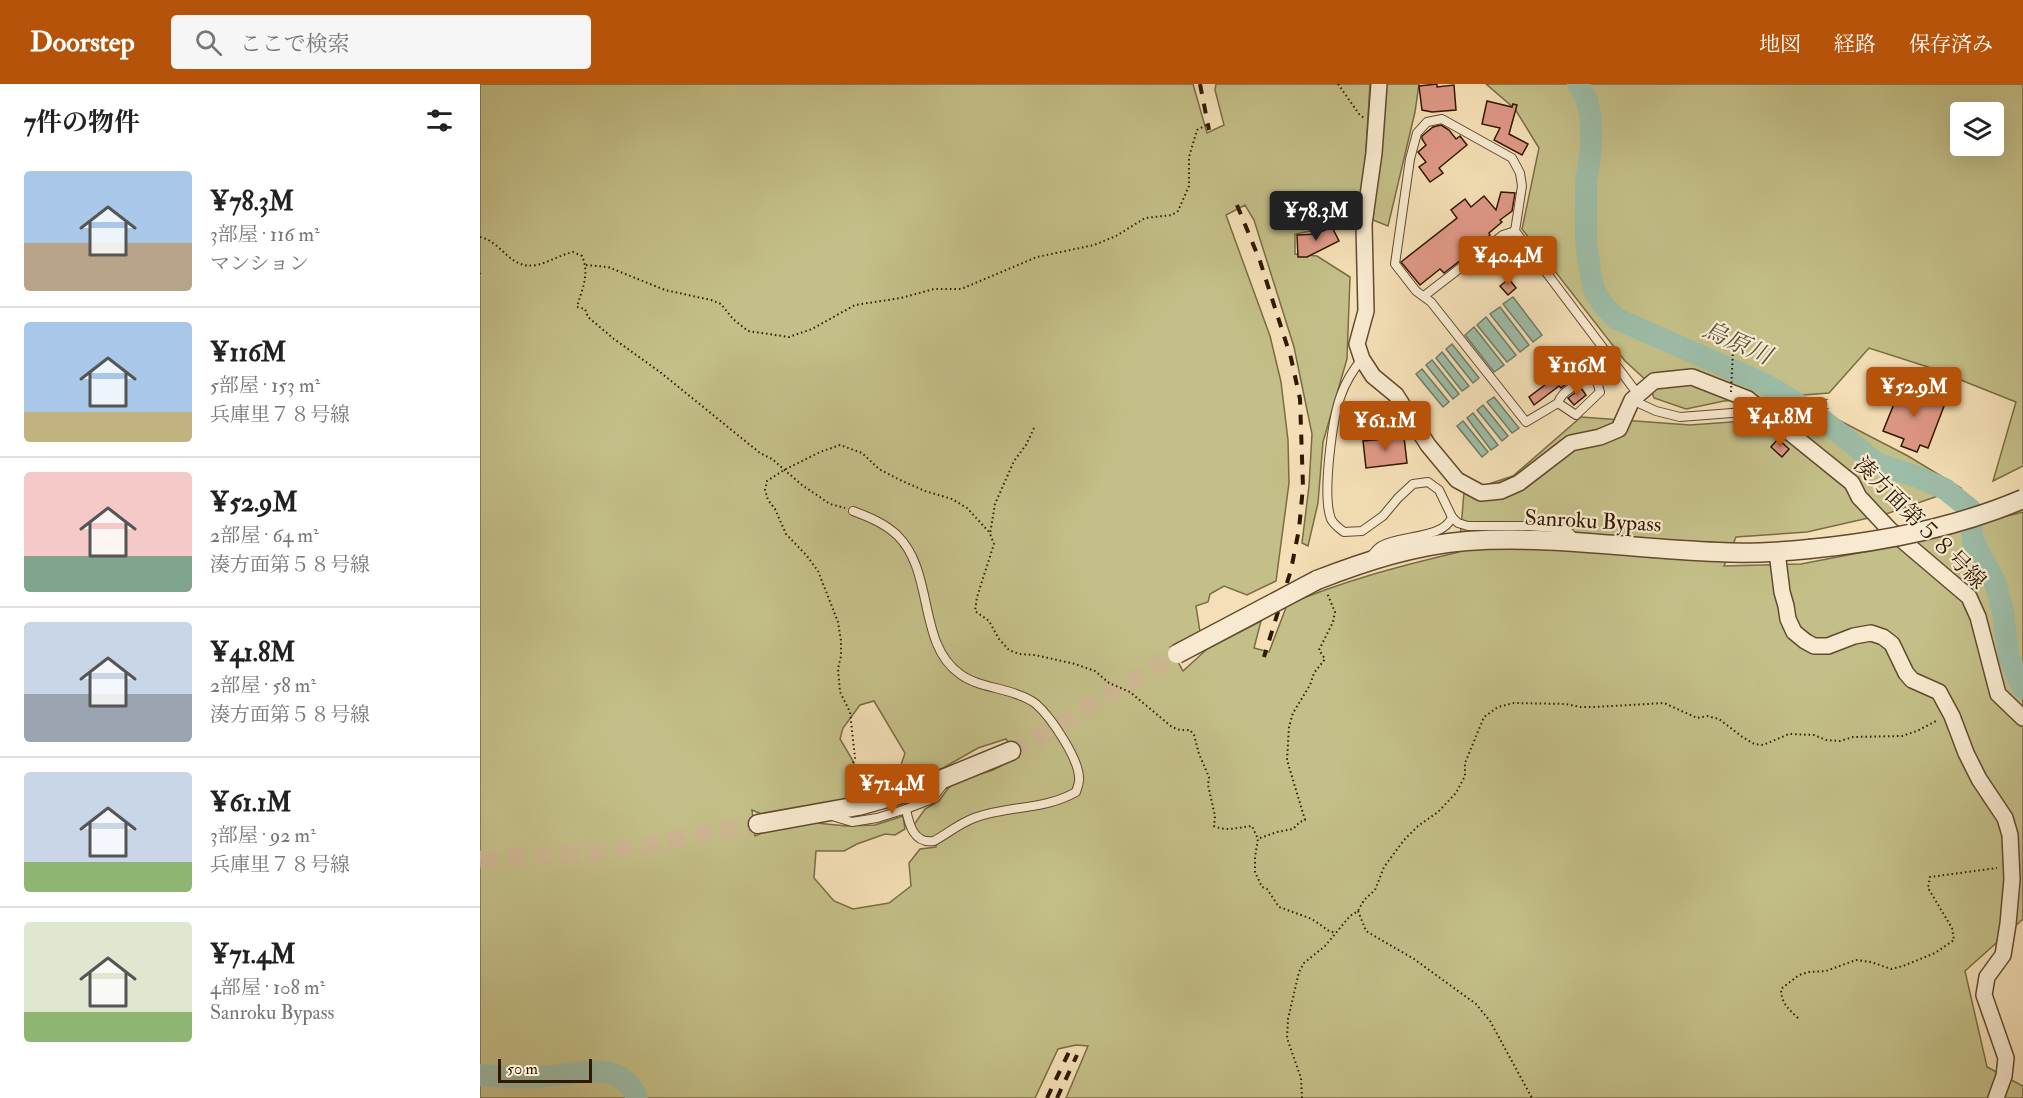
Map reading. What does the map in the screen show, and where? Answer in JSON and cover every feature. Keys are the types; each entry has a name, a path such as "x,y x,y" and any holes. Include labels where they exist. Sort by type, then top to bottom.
{"street":[{"path":"1379,84 1364,224 1366,311 1358,344 1362,359 1373,376 1396,395 1428,445 1457,480 1481,493 1501,491 1519,483 1571,443 1600,437 1620,429 1635,397"},
{"name":"湊方面第５８号線","path":"1635,397 1654,381 1692,377 1731,392 1748,399 1852,483 1859,497 1889,529 1969,597 1977,617 1998,694 2023,718"},
{"name":"Sanroku Bypass","path":"1177,654 1365,562 1408,550 1466,541 1576,541 1718,553 1777,552 1888,539 1950,524 2023,499"},
{"path":"1777,552 1782,592 1788,619 1794,632 1814,646 1828,646 1854,636 1871,633 1883,637 1892,644 1906,673 1912,680 1939,692 1952,716 1966,753 2005,818 2010,835 2012,866 2009,910 2003,955 1987,977 1984,995 2006,1058 2004,1076 1996,1098"},
{"path":"758,824 823,814 916,790 1011,751"}],"lane":[{"path":"1606,353 1584,369 1581,378 1561,395 1558,403 1526,422 1431,302 1416,291 1395,264 1410,159 1417,133 1427,122 1442,119 1512,158 1520,173 1522,186 1515,231 1606,353 1635,397 1656,411 1680,417 1828,404"},
{"path":"1424,296 1503,235 1515,231"},
{"path":"1362,359 1352,371 1340,396 1331,447 1328,507 1332,522 1344,532 1362,531 1383,516 1413,484 1428,482 1439,490 1452,517 1458,523 1468,526 1529,526 1566,529 1576,541"},
{"path":"1558,403 1576,415 1600,393 1592,364"},
{"path":"853,511 875,519 891,529 910,554 925,596 932,633 943,656 960,674 988,686 1016,694 1036,704 1063,738 1076,762 1080,779 1076,792 1064,799 972,818 934,841 920,840 915,836 909,824 906,809"},
{"path":"1365,562 1380,546 1436,532 1449,524 1452,517"},
{"path":"823,814 852,822 877,818 932,799 947,778"}],"path":[{"path":"1338,84 1359,114 1376,126"},
{"path":"586,265 608,267 665,290 711,300 721,304 733,319 748,331 789,337 812,329 855,305 902,298 934,289 961,289 1037,256 1094,245 1116,236 1145,218 1172,215 1178,211 1189,186 1189,157 1197,130 1206,125"},
{"path":"480,237 490,240 518,264 535,265 573,252 582,256 586,265 586,278 577,307 585,309 588,317 614,339 660,372 760,453 772,459 830,504 853,511"},
{"path":"1731,392 1733,349"},
{"path":"990,534 995,504 1001,487 1034,428"},
{"path":"854,790 858,780 850,771 855,758 850,712 840,692 838,669 841,656 838,622 818,572 807,556 786,534 765,490 767,481 784,470 819,452 840,446 862,453 879,469 898,479 967,508 990,534 994,544 977,597 975,611 990,621 999,639 1009,650 1019,654 1050,658 1095,671 1109,683 1130,692 1172,727 1190,730 1194,735 1209,777 1208,785 1215,816 1214,826 1231,830 1252,826 1258,839 1255,872 1262,887 1267,889 1279,907 1312,919 1329,931 1337,933"},
{"path":"1258,839 1277,832 1293,830 1305,820 1291,777 1287,747 1293,713 1310,685 1314,673 1325,659 1319,650 1333,622 1335,612 1321,584"},
{"path":"1302,1098 1301,1078 1287,1038 1293,993 1304,963 1325,946 1350,916 1358,911 1364,900 1375,890 1384,867 1404,840 1418,826 1438,812 1456,793 1465,777 1465,763 1484,717 1498,707 1514,703 1595,707 1664,703 1696,718 1707,716 1719,719 1754,744 1762,745 1789,734 1814,735 1826,740 1840,741 1853,737 1902,736 1952,716"},
{"path":"1798,1018 1781,998 1781,989 1799,975 1826,971 1856,960 1892,969 1935,953 1954,939 1952,928 1928,888 1930,877 2012,866"},
{"path":"1358,911 1366,931 1414,959 1476,1004 1490,1021 1532,1098"}],"shaded area":[{"path":"480,84 1193,84 1207,133 1224,125 1215,90 1216,84 1370,84 1362,215 1353,212 1316,230 1295,234 1295,254 1317,256 1350,277 1347,359 1323,442 1318,503 1308,546 1302,543 1312,434 1294,347 1254,220 1245,205 1226,215 1270,336 1281,382 1288,440 1289,483 1276,581 1247,595 1224,586 1210,594 1208,602 1196,606 1200,632 1170,647 1183,671 1207,649 1261,621 1254,648 1269,652 1287,605 1372,575 1459,552 1464,492 1513,476 1581,417 1690,425 1829,415 1908,456 1961,488 1886,514 1807,532 1736,537 1724,566 1801,564 1874,550 2023,512 2023,919 1965,971 1987,1067 2023,1086 2023,1098 1066,1098 1088,1046 1076,1045 1058,1049 1035,1098 480,1098","holes":["874,701 905,753 899,771 885,783 886,789 943,768 978,748 1006,739 1019,757 993,770 952,783 939,801 925,809 913,826 922,840 937,839 936,847 920,849 909,863 911,886 889,903 853,909 834,901 814,878 816,851 844,851 885,834 895,835 905,829 903,816 875,825 847,826 816,823 772,829 755,836 752,810 766,816 855,797 861,782 852,759 840,739 843,728 860,705"]},
{"path":"1384,84 1419,84 1415,112 1388,226 1373,220"},
{"path":"1486,84 2023,84 2023,466 1993,481 2016,402 1928,367 1869,348 1829,393 1724,401 1686,409 1654,398 1648,382 1625,361 1522,229 1539,148 1515,109"},
{"path":"1513,297 1542,335 1533,342 1503,304"},
{"path":"1500,307 1529,345 1520,352 1490,314"},
{"path":"1486,317 1516,355 1507,362 1477,325"},
{"path":"1474,327 1504,365 1494,372 1465,335"},
{"path":"1452,344 1479,378 1473,383 1446,349"},
{"path":"1442,352 1469,386 1462,391 1436,358"},
{"path":"1432,360 1459,394 1453,399 1426,365"},
{"path":"1422,369 1449,402 1443,407 1416,374"},
{"path":"1494,397 1519,428 1512,433 1487,402"},
{"path":"1483,405 1508,436 1502,441 1477,410"},
{"path":"1473,413 1498,445 1491,450 1467,418"},
{"path":"1463,421 1488,452 1482,457 1457,426"}],"building":[{"path":"1437,84 1437,87 1454,85 1456,110 1432,112 1422,110 1419,86"},
{"path":"1487,101 1512,107 1513,104 1517,105 1509,134 1528,144 1522,155 1494,140 1500,128 1482,124"},
{"path":"1441,125 1449,130 1456,139 1460,136 1467,145 1439,168 1443,173 1430,182 1419,167 1426,162 1418,152 1426,145 1422,136 1433,127"},
{"path":"1501,192 1515,193 1512,211 1500,220 1502,222 1470,253 1444,273 1440,269 1420,285 1401,262 1457,218 1451,210 1465,199 1471,207 1484,196 1496,210"},
{"path":"1332,227 1339,241 1307,257 1298,257 1297,235 1316,234"},
{"path":"1509,279 1516,288 1508,295 1500,286"},
{"path":"1566,369 1573,378 1534,405 1529,397"},
{"path":"1902,384 1946,401 1928,448 1920,445 1917,452 1901,446 1904,439 1883,431"},
{"path":"1581,388 1586,395 1574,405 1568,398"},
{"path":"1404,437 1407,463 1366,468 1363,441"},
{"path":"1778,439 1789,449 1782,457 1771,447"}],"waterway":[{"name":"烏原川","path":"1578,84 1587,100 1591,121 1591,148 1586,182 1586,242 1595,292 1604,306 1617,319 1765,384 1819,417 1878,464 1918,477 1945,489 1970,509 1973,541 1995,582 2003,611 2009,658 2023,688"},
{"path":"480,1075 533,1077 595,1071 620,1077 630,1085 637,1098"}],"tunnel":[{"path":"1011,751 1039,737 1177,654"},
{"path":"480,860 576,854 644,846 758,824"}],"railway":[{"path":"1200,84 1209,130"},
{"path":"1237,205 1260,261 1291,358 1300,399 1303,487 1299,529 1291,570 1264,657"},
{"path":"1047,1098 1069,1052"},
{"path":"1057,1098 1077,1055"}]}
